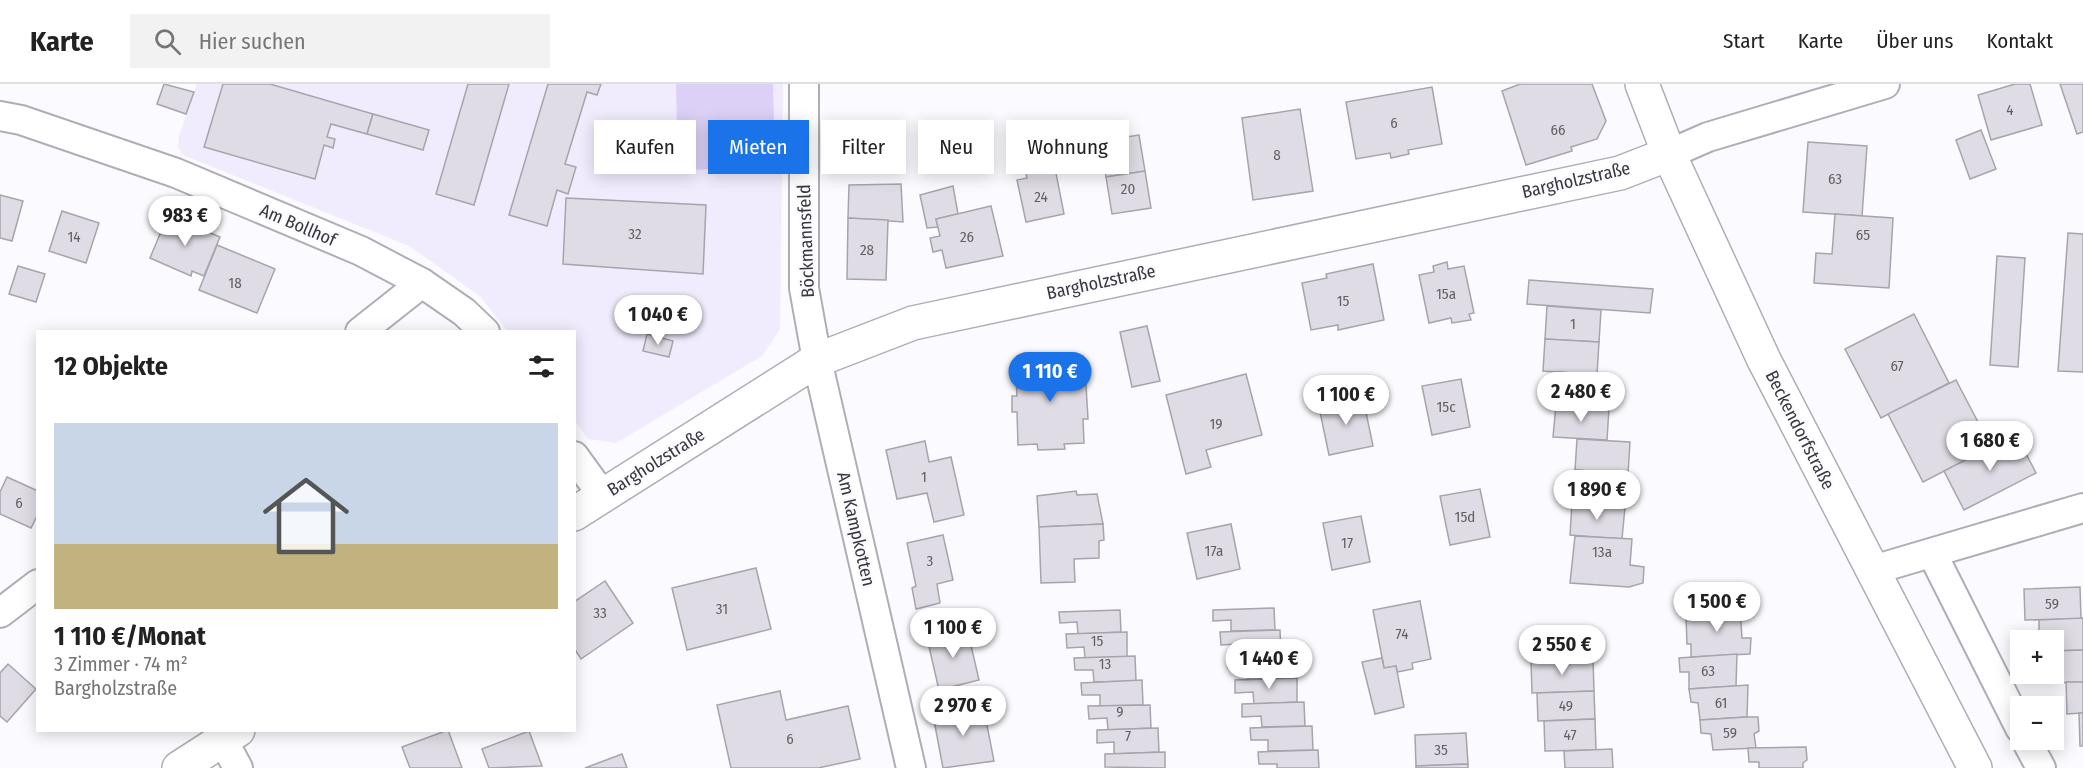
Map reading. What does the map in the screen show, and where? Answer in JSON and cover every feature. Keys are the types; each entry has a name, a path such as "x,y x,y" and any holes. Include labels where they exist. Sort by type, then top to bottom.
{"main road":[{"name":"Beckendorfstraße","path":"1642,84 1669,154 1764,360 1974,768"},
{"name":"Bargholzstraße","path":"576,513 817,360 913,323 1620,173 1669,154"},
{"path":"179,768 233,746"}],"street":[{"name":"Böckmannsfeld","path":"804,84 804,288 817,360"},
{"path":"1669,154 1708,137 1885,84"},
{"name":"Am Bollhof","path":"0,116 21,120 176,173 361,251 422,283 464,312 483,330"},
{"path":"363,330 422,283"},
{"name":"Am Kampkotten","path":"817,360 911,768"},
{"path":"576,459 603,496"},
{"path":"1873,570 2083,508"},
{"path":"1932,553 2010,708"},
{"path":"0,613 36,586"},
{"path":"2031,750 2041,768"}],"shaded area":[{"path":"197,84 783,84 783,120 708,120 708,174 782,174 780,329 762,356 616,443 588,439 576,422 576,330 506,330 480,296 409,246 183,155 178,147 179,136"},
{"path":"676,84 773,84 774,120 708,120 708,169 696,170 696,120 677,120"}],"building":[{"path":"164,84 194,92 186,114 157,104"},
{"path":"223,84 270,84 373,114 367,134 331,124 327,137 335,139 333,148 324,145 315,179 204,147"},
{"path":"468,84 509,84 474,205 436,194"},
{"path":"548,84 601,84 597,95 587,92 565,164 576,167 568,194 557,190 547,226 509,215"},
{"path":"1520,84 1592,84 1606,121 1597,139 1571,147 1572,151 1526,165 1502,91"},
{"path":"2015,84 2030,84 2042,125 1991,140 1978,95"},
{"path":"2060,84 2083,84 2083,132 2077,134"},
{"path":"1432,87 1442,144 1408,150 1409,154 1391,158 1390,153 1356,159 1346,102"},
{"path":"1300,109 1313,191 1253,200 1242,118"},
{"path":"373,114 429,130 423,150 367,134"},
{"path":"1981,130 1996,169 1970,179 1956,140"},
{"path":"1139,135 1145,171 1129,173 1129,137"},
{"path":"1808,142 1867,146 1862,216 1803,212"},
{"path":"1145,171 1151,208 1112,214 1106,177"},
{"path":"1026,174 1056,174 1064,214 1026,222 1017,180 1027,178"},
{"path":"1106,174 1126,174 1106,177"},
{"path":"901,184 903,222 848,218 849,185"},
{"path":"953,186 958,214 936,219 938,227 927,228 920,195"},
{"path":"0,195 23,201 12,241 0,238"},
{"path":"566,198 706,205 703,274 563,264"},
{"path":"991,206 1003,256 946,268 942,250 933,252 930,238 940,236 936,219"},
{"path":"62,211 99,223 86,263 49,251"},
{"path":"1835,214 1893,218 1889,288 1814,283 1816,253 1832,254"},
{"path":"168,215 220,237 204,276 192,271 191,276 150,258"},
{"path":"848,218 888,220 886,280 847,279"},
{"path":"2068,233 2083,234 2083,372 2058,371"},
{"path":"217,245 275,269 257,313 199,290"},
{"path":"1997,256 2025,258 2018,367 1990,365"},
{"path":"1447,262 1448,269 1464,266 1474,313 1469,314 1471,320 1452,323 1451,318 1429,323 1419,275 1434,272 1433,266"},
{"path":"1373,264 1384,320 1338,330 1338,325 1311,330 1302,283 1327,278 1326,274"},
{"path":"18,266 45,274 36,302 9,294"},
{"path":"1529,280 1653,289 1650,313 1527,304"},
{"path":"1547,306 1601,310 1599,342 1545,339"},
{"path":"1914,314 1949,383 1881,418 1845,349"},
{"path":"1147,326 1160,381 1132,387 1120,332"},
{"path":"647,334 673,341 669,357 643,351"},
{"path":"1545,339 1599,342 1597,375 1543,371"},
{"path":"1061,356 1061,361 1081,360 1082,386 1086,385 1088,419 1083,419 1084,443 1064,444 1065,449 1038,450 1037,444 1018,445 1017,412 1012,412 1012,396 1017,396 1015,362"},
{"path":"1558,372 1611,376 1609,408 1556,405"},
{"path":"1246,374 1262,435 1206,450 1211,467 1186,474 1166,395"},
{"path":"1461,379 1470,427 1432,435 1422,386"},
{"path":"1956,380 1991,447 1923,482 1888,414"},
{"path":"1363,398 1373,446 1329,455 1319,407"},
{"path":"1556,405 1609,408 1607,440 1553,437"},
{"path":"2016,434 2036,473 1964,510 1944,471"},
{"path":"1577,439 1630,442 1628,474 1575,470"},
{"path":"925,441 929,462 951,457 964,515 934,522 927,493 897,499 886,450"},
{"path":"1575,470 1628,474 1625,507 1572,503"},
{"path":"7,477 36,490 36,518 31,528 0,514 0,492"},
{"path":"1480,489 1490,537 1450,545 1440,496"},
{"path":"1076,491 1077,495 1097,494 1103,524 1039,527 1037,496"},
{"path":"1572,503 1625,507 1622,539 1570,535"},
{"path":"1361,516 1370,562 1332,570 1323,523"},
{"path":"1103,524 1104,540 1099,541 1099,558 1074,559 1075,582 1041,583 1039,527"},
{"path":"1231,524 1240,569 1197,579 1187,533"},
{"path":"943,535 953,580 937,584 940,603 916,609 912,588 916,586 907,543"},
{"path":"1575,536 1632,539 1630,565 1644,567 1643,583 1629,587 1570,583"},
{"path":"756,568 771,629 687,650 672,588"},
{"path":"605,581 633,623 581,659 576,651 576,601"},
{"path":"2080,587 2081,619 2025,620 2024,589"},
{"path":"1420,601 1431,659 1412,663 1413,669 1397,672 1396,666 1384,668 1373,610"},
{"path":"1274,608 1275,630 1231,631 1231,620 1213,621 1213,610"},
{"path":"1706,609 1740,609 1742,638 1751,638 1750,654 1691,657 1691,644 1687,644 1686,617"},
{"path":"1120,610 1121,632 1078,634 1077,622 1060,623 1059,612"},
{"path":"2083,618 2083,650 2064,651 2064,630 2039,630 2039,620"},
{"path":"967,628 979,680 939,690 927,638"},
{"path":"1280,630 1281,654 1238,656 1238,644 1221,645 1220,632"},
{"path":"1127,632 1127,657 1085,658 1084,647 1067,648 1066,634"},
{"path":"2083,650 2083,682 2064,683 2064,651"},
{"path":"1289,654 1289,678 1248,680 1247,667 1228,668 1228,656"},
{"path":"1737,654 1736,686 1689,689 1689,672 1680,672 1679,658"},
{"path":"1135,656 1136,681 1094,682 1093,670 1075,670 1074,658"},
{"path":"1382,658 1384,668 1396,666 1404,707 1375,714 1362,662"},
{"path":"1593,660 1594,691 1532,693 1531,662"},
{"path":"8,664 36,689 7,722 0,716 0,673"},
{"path":"1297,678 1297,702 1254,704 1253,692 1235,693 1235,680"},
{"path":"1142,680 1143,705 1100,706 1100,695 1082,695 1081,683"},
{"path":"2066,682 2083,682 2083,713 2067,714"},
{"path":"1748,685 1747,717 1700,720 1698,703 1691,702 1689,689"},
{"path":"780,691 786,720 848,706 860,759 818,768 731,768 717,705"},
{"path":"1594,691 1595,719 1538,721 1537,693"},
{"path":"1304,702 1305,726 1262,727 1261,716 1242,717 1242,704"},
{"path":"983,705 994,761 943,768 933,715"},
{"path":"1150,705 1151,728 1108,730 1107,718 1089,719 1088,706"},
{"path":"2079,713 2083,713 2083,746 2080,746"},
{"path":"1758,717 1759,731 1754,734 1756,748 1713,750 1711,734 1701,733 1700,720"},
{"path":"1595,719 1596,750 1545,751 1544,721"},
{"path":"1312,726 1313,750 1268,751 1268,740 1251,740 1250,728"},
{"path":"1158,728 1159,752 1114,754 1114,742 1097,743 1097,730"},
{"path":"443,732 449,732 462,768 410,768 402,747"},
{"path":"529,732 542,766 489,768 482,749"},
{"path":"1466,733 1468,764 1416,766 1415,735"},
{"path":"1806,747 1807,760 1803,763 1803,768 1759,768 1759,762 1749,762 1748,748"},
{"path":"1612,749 1613,768 1565,768 1564,751"},
{"path":"1318,750 1319,768 1277,768 1277,764 1259,764 1258,752"},
{"path":"1165,752 1165,768 1105,767 1105,754"},
{"path":"622,754 627,768 585,768"},
{"path":"1468,764 1468,768 1416,768 1416,766"}]}
